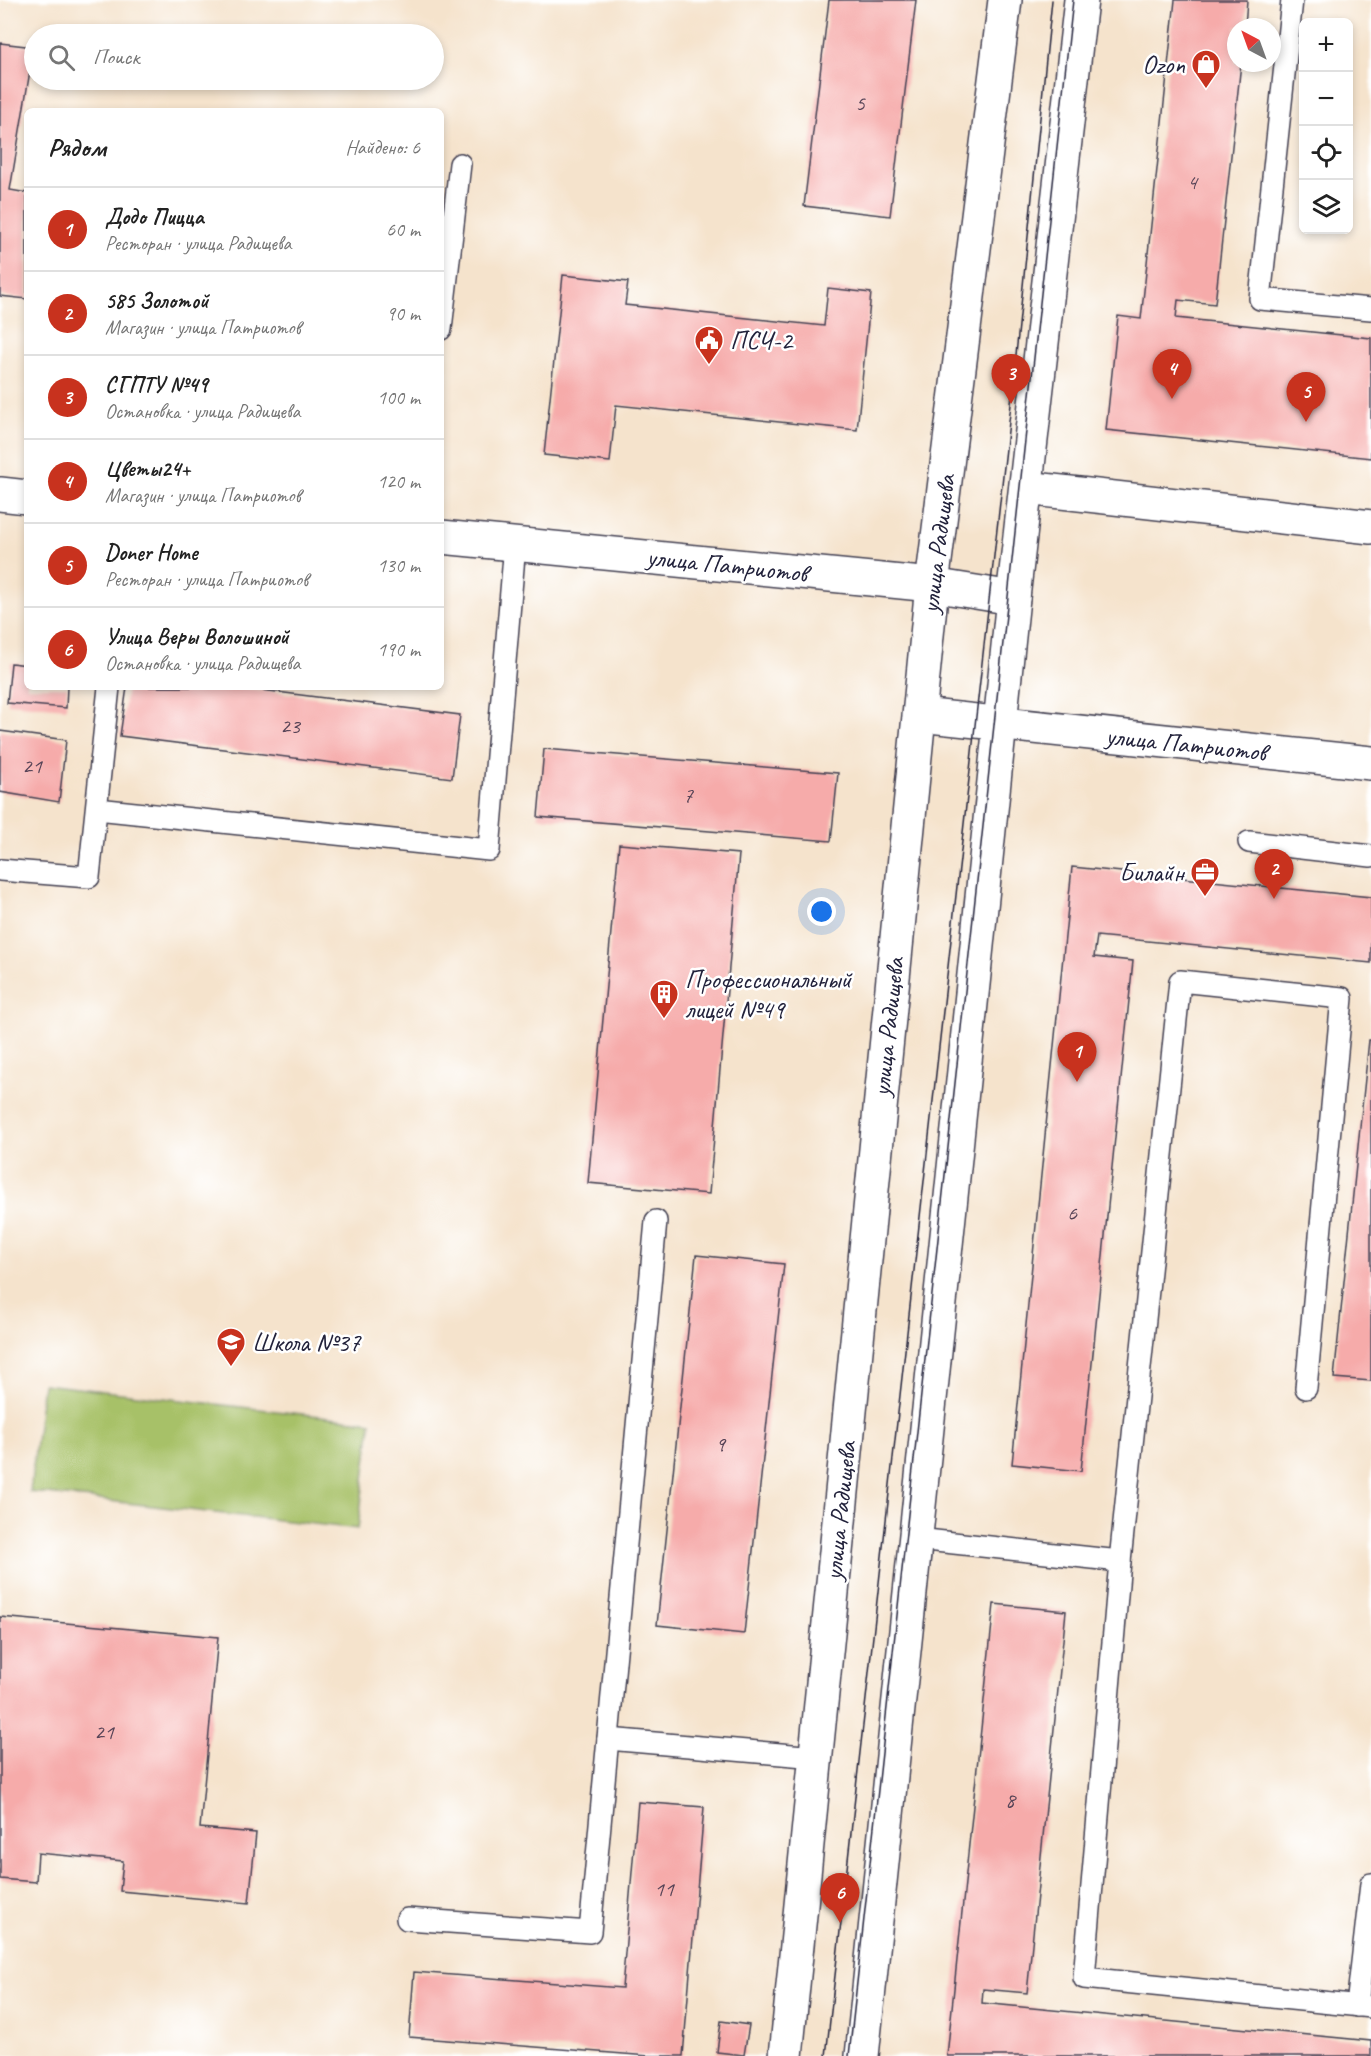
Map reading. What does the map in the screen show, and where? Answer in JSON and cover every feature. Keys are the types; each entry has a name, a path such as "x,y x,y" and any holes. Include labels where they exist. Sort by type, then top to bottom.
{"street":[{"name":"улица Радищева","path":"786,2056 933,585 1005,0"},
{"path":"862,2056 1001,725 1012,598 1081,0"},
{"path":"1026,488 1371,526"},
{"path":"0,494 24,497"},
{"name":"улица Патриотов","path":"444,537 933,585 1012,598"},
{"name":"улица Патриотов","path":"920,715 1371,763"}],"lane":[{"path":"1292,0 1260,299 1371,309"},
{"path":"444,303 460,164"},
{"path":"97,809 489,850 515,544"},
{"path":"0,870 89,877 109,690"},
{"path":"1249,842 1371,856"},
{"path":"1306,1388 1342,998 1180,981 1120,1561 1083,1978 1364,2006 1371,1884"},
{"path":"407,1919 591,1932 656,1221"},
{"path":"917,1539 1120,1561"},
{"path":"608,1739 816,1757"}],"green space":[{"path":"43,1384 371,1422 358,1529 30,1492"}],"building":[{"path":"829,0 916,0 890,216 804,206"},
{"path":"1175,0 1247,0 1246,18 1227,18 1227,72 1240,72 1215,304 1178,300 1176,318 1371,338 1371,458 1106,430 1118,316 1141,319"},
{"path":"0,43 24,46 24,90 27,90 10,190 24,192 24,299 0,296"},
{"name":"ПСЧ-2","path":"563,275 628,282 625,305 824,326 828,288 871,293 857,430 616,405 610,462 544,455"},
{"path":"11,663 24,665 24,690 67,690 66,708 7,703"},
{"path":"127,690 261,690 460,715 452,778 120,736"},
{"path":"0,731 66,740 59,802 0,792"},
{"path":"544,749 838,773 831,841 538,817"},
{"name":"Профессиональный лицей №49","path":"619,844 739,854 709,1194 588,1183"},
{"path":"1072,867 1371,897 1371,963 1097,936 1094,957 1133,961 1081,1471 1012,1464"},
{"path":"1369,1040 1371,1040 1371,1381 1334,1378"},
{"path":"696,1255 784,1264 744,1634 657,1625"},
{"path":"994,1604 1066,1611 1027,1993 983,1989 982,2003 1371,2041 1371,2056 947,2056"},
{"path":"0,1617 218,1637 200,1828 256,1833 249,1903 120,1891 123,1861 38,1853 36,1882 0,1879"},
{"path":"638,1802 704,1807 683,2056 649,2056 409,2037 414,1972 622,1988"},
{"path":"721,2021 749,2025 744,2055 717,2052"}],"tram line":[{"path":"826,2056 1011,404 1052,0"},
{"path":"849,2056 1073,0"}],"place":[{"name":"Ozon","path":"1206,90"},
{"name":"ПСЧ-2","path":"709,366"},
{"name":"Цветы24+","path":"1172,399"},
{"name":"СГПТУ №49","path":"1011,404"},
{"name":"Doner Home","path":"1306,422"},
{"name":"Билайн","path":"1205,898"},
{"name":"585 Золотой","path":"1274,899"},
{"name":"Профессиональный лицей №49","path":"664,1020"},
{"name":"Додо Пицца","path":"1077,1082"},
{"name":"Школа №37","path":"231,1368"},
{"name":"Улица Веры Волошиной","path":"840,1923"}]}
